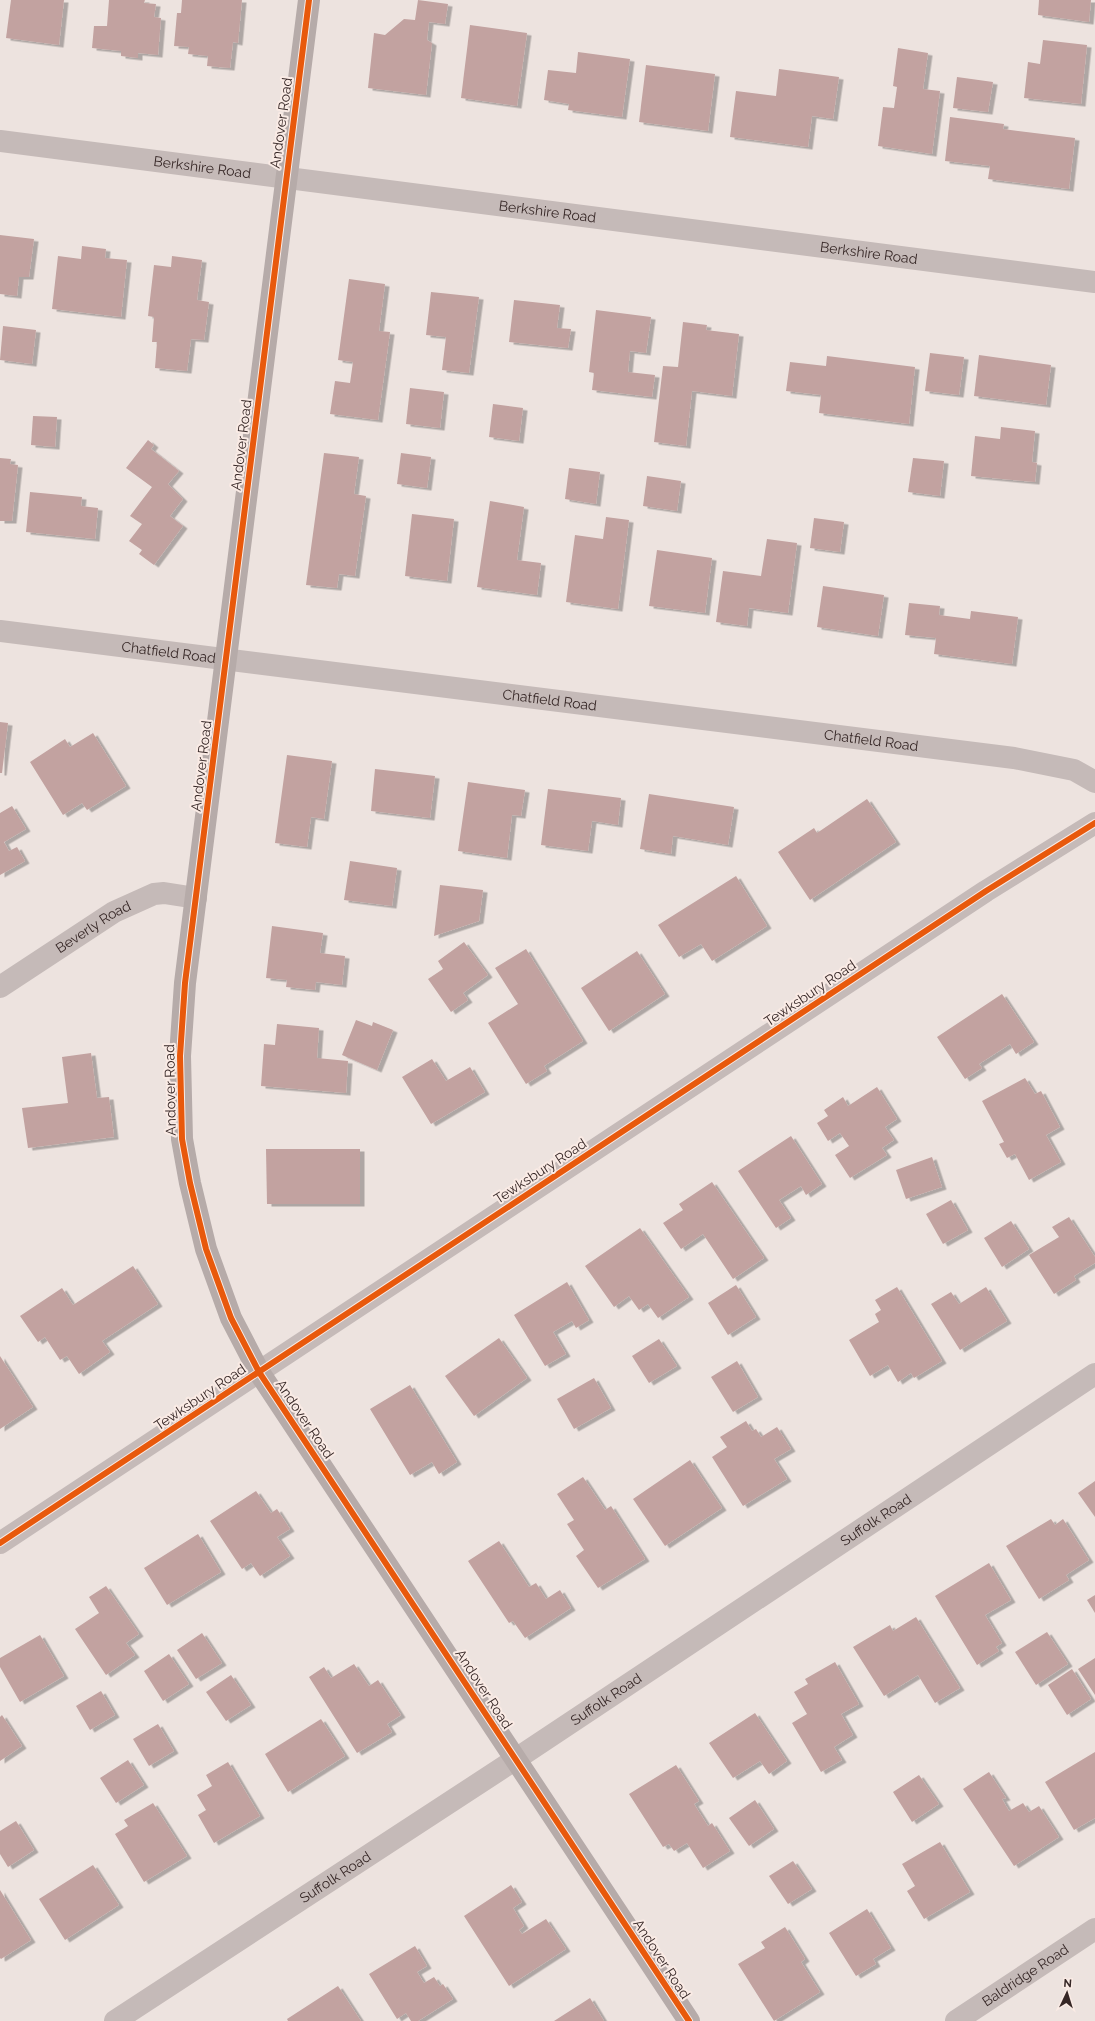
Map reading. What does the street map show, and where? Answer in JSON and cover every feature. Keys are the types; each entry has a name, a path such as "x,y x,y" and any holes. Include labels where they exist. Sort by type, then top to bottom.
{"street":[{"name":"Andover Road","path":"309,0 186,983 180,1056 182,1139 190,1183 206,1249 231,1318 259,1372 689,2021"},
{"name":"Berkshire Road","path":"0,141 1095,282"},
{"name":"Chatfield Road","path":"0,631 1014,758 1074,770 1095,782"},
{"name":"Tewksbury Road","path":"0,1543 986,891 1095,823"},
{"name":"Beverly Road","path":"0,987 114,912 154,894 196,898"},
{"name":"Suffolk Road","path":"115,2021 516,1760 1095,1374"},
{"name":"Baldridge Road","path":"956,2021 1095,1929"}],"building":[{"path":"11,0 64,0 59,45 6,38"},
{"path":"109,0 145,0 144,3 156,4 154,17 161,18 158,55 138,53 138,58 121,56 121,51 92,48 94,26 107,26"},
{"path":"182,0 242,0 238,43 233,42 230,68 207,66 208,56 188,54 189,47 174,46 177,13 181,13"},
{"path":"418,0 448,4 445,24 429,22 427,40 432,43 426,95 368,88 374,33 385,35 404,19 415,20"},
{"path":"1039,0 1091,0 1089,22 1038,15"},
{"path":"470,25 527,33 517,106 461,98"},
{"path":"1043,40 1087,45 1081,104 1024,98 1028,62 1040,64"},
{"path":"898,48 928,53 923,89 940,91 932,154 878,146 883,107 894,108 897,87 893,86"},
{"path":"578,52 630,59 622,117 568,110 569,104 544,100 548,70 576,73"},
{"path":"646,65 715,74 708,131 639,122"},
{"path":"779,69 839,77 833,119 812,116 808,147 730,137 736,91 776,96"},
{"path":"957,77 993,82 988,112 953,108"},
{"path":"950,117 1004,124 1003,129 1075,138 1069,189 988,179 990,166 945,161"},
{"path":"0,235 34,239 29,277 19,277 17,296 0,294"},
{"path":"82,246 106,249 105,258 127,260 121,317 52,309 58,256 81,259"},
{"path":"172,256 202,260 197,300 209,302 204,340 191,339 187,371 155,368 157,342 152,342 154,317 148,316 154,265 171,267"},
{"path":"349,279 385,284 379,331 390,332 378,420 330,414 335,381 350,383 353,362 338,360"},
{"path":"431,292 479,297 469,373 442,370 446,337 426,335"},
{"path":"514,300 560,305 557,328 571,329 568,348 509,342"},
{"path":"596,310 651,317 646,353 630,351 628,372 655,375 652,397 592,390 594,373 589,372"},
{"path":"683,322 707,325 706,330 739,334 732,396 692,391 686,446 654,442 663,366 678,367"},
{"path":"3,326 36,330 32,364 0,360"},
{"path":"930,353 964,357 959,395 925,391"},
{"path":"979,355 1051,365 1046,405 974,396"},
{"path":"827,356 915,367 909,424 819,413 821,395 786,391 790,362 826,366"},
{"path":"410,388 444,392 440,428 406,424"},
{"path":"493,404 523,408 519,441 489,437"},
{"path":"33,416 57,417 55,447 31,445"},
{"path":"1001,427 1035,431 1032,462 1037,463 1035,482 971,476 975,436 1000,439"},
{"path":"148,440 154,445 151,449 179,471 168,484 183,499 170,516 183,526 154,565 139,554 142,550 129,541 142,524 130,516 152,487 126,468"},
{"path":"324,453 359,457 354,494 366,496 355,576 339,574 337,588 306,585"},
{"path":"401,453 431,457 427,488 397,484"},
{"path":"0,458 11,459 10,464 18,465 12,521 0,521"},
{"path":"913,458 944,461 940,496 908,492"},
{"path":"569,468 600,472 596,504 565,499"},
{"path":"647,476 681,481 677,511 643,506"},
{"path":"30,492 82,497 81,506 98,508 95,539 26,532"},
{"path":"490,501 524,507 517,560 541,563 537,595 477,587"},
{"path":"412,514 454,519 447,581 405,576"},
{"path":"606,517 629,520 618,609 566,602 575,535 603,539"},
{"path":"814,518 844,522 840,552 810,548"},
{"path":"767,539 797,543 788,613 749,608 747,626 716,622 723,571 761,576"},
{"path":"657,550 712,558 705,613 649,606"},
{"path":"823,586 884,595 878,636 817,627"},
{"path":"909,603 940,606 939,615 970,619 971,611 1018,617 1012,664 934,654 936,638 905,635"},
{"path":"0,722 8,723 2,773 0,773"},
{"path":"93,733 126,786 87,810 82,803 63,815 30,762 65,739 70,747"},
{"path":"287,755 332,761 324,819 311,817 307,847 275,843"},
{"path":"375,769 435,776 430,818 371,811"},
{"path":"468,782 525,790 521,816 512,815 507,858 458,851"},
{"path":"548,789 621,798 618,825 592,821 588,851 541,845"},
{"path":"649,794 734,807 728,845 673,836 671,854 640,849"},
{"path":"867,799 896,842 810,900 778,852 814,828 817,833"},
{"path":"12,806 26,829 4,842 9,851 17,847 25,861 0,875 0,813"},
{"path":"350,861 397,868 392,906 344,900"},
{"path":"736,876 767,926 712,961 701,944 679,957 658,925"},
{"path":"440,885 483,890 479,921 434,936"},
{"path":"272,926 323,933 320,953 345,956 342,985 316,982 315,990 286,987 287,980 266,978"},
{"path":"464,942 488,975 463,993 468,1000 451,1012 428,979 443,969 438,961"},
{"path":"526,949 583,1041 544,1066 547,1071 526,1084 488,1023 518,1004 495,968"},
{"path":"637,951 665,994 609,1031 581,988"},
{"path":"1002,994 1034,1042 1016,1054 1010,1044 979,1064 982,1068 965,1079 937,1037"},
{"path":"356,1020 372,1026 373,1022 393,1030 377,1070 342,1055"},
{"path":"277,1024 319,1028 317,1058 348,1061 346,1093 261,1086 264,1044 275,1045"},
{"path":"91,1053 97,1098 109,1097 114,1137 28,1148 22,1108 68,1103 62,1057"},
{"path":"432,1059 446,1081 470,1067 485,1092 431,1124 402,1077"},
{"path":"1025,1078 1035,1094 1041,1091 1060,1127 1046,1135 1061,1162 1029,1180 1015,1154 1007,1158 999,1144 1004,1142 982,1101"},
{"path":"877,1087 897,1119 885,1127 894,1140 882,1148 887,1155 850,1178 835,1155 849,1146 840,1133 828,1141 817,1123 828,1116 824,1110 843,1097 848,1106"},
{"path":"791,1136 822,1184 806,1195 801,1186 779,1200 791,1218 776,1228 738,1171"},
{"path":"266,1149 360,1149 360,1204 267,1204"},
{"path":"932,1157 942,1187 906,1199 896,1170"},
{"path":"712,1182 764,1258 733,1279 703,1234 681,1249 663,1223 683,1210 679,1204"},
{"path":"951,1200 968,1230 943,1244 926,1214"},
{"path":"1069,1217 1095,1257 1095,1263 1074,1276 1076,1280 1054,1294 1029,1255 1059,1237 1052,1227"},
{"path":"1011,1221 1029,1249 1002,1267 984,1238"},
{"path":"640,1228 689,1297 658,1318 648,1304 639,1310 629,1296 614,1307 585,1266"},
{"path":"133,1266 158,1304 102,1341 110,1352 79,1374 67,1356 60,1360 45,1337 38,1342 20,1316 62,1288 73,1305"},
{"path":"567,1282 589,1320 576,1328 572,1321 553,1332 566,1354 545,1366 514,1315"},
{"path":"736,1285 756,1317 728,1335 708,1303"},
{"path":"897,1287 942,1361 914,1378 911,1373 898,1382 888,1365 870,1376 849,1340 879,1322 875,1314 881,1310 875,1300"},
{"path":"986,1287 1007,1321 960,1350 931,1304 951,1292 959,1304"},
{"path":"499,1338 527,1378 474,1416 445,1376"},
{"path":"659,1339 677,1366 649,1383 632,1356"},
{"path":"0,1356 33,1407 0,1429"},
{"path":"737,1361 758,1397 733,1412 711,1377"},
{"path":"594,1378 611,1408 574,1429 557,1399"},
{"path":"410,1385 457,1462 439,1474 432,1462 410,1475 370,1409"},
{"path":"746,1421 752,1431 756,1429 761,1437 777,1427 791,1449 774,1459 787,1479 743,1506 712,1457 727,1447 720,1437"},
{"path":"690,1460 722,1508 665,1546 633,1499"},
{"path":"583,1477 605,1510 611,1506 645,1559 598,1588 576,1556 584,1550 567,1524 574,1520 557,1494"},
{"path":"1095,1481 1095,1517 1078,1493"},
{"path":"256,1491 271,1513 277,1509 290,1529 277,1537 290,1556 260,1576 251,1563 242,1569 210,1521"},
{"path":"1051,1519 1055,1525 1063,1519 1089,1560 1066,1575 1069,1580 1039,1599 1006,1546"},
{"path":"198,1534 221,1572 167,1605 144,1568"},
{"path":"499,1541 529,1587 536,1583 546,1599 560,1590 571,1608 525,1638 513,1621 509,1623 468,1561"},
{"path":"989,1563 1011,1600 985,1615 1002,1643 996,1647 999,1651 977,1665 935,1596"},
{"path":"106,1586 139,1634 126,1643 135,1655 106,1675 75,1629 99,1613 89,1597"},
{"path":"1095,1595 1095,1613 1087,1600"},
{"path":"916,1617 960,1688 935,1703 918,1675 884,1696 853,1647 890,1625 893,1631"},
{"path":"1047,1632 1068,1664 1036,1685 1015,1652"},
{"path":"202,1633 222,1663 196,1679 177,1650"},
{"path":"40,1635 64,1676 20,1702 0,1667 0,1658"},
{"path":"169,1654 189,1684 163,1701 144,1671"},
{"path":"1095,1658 1095,1695 1078,1669"},
{"path":"835,1662 859,1704 841,1714 853,1735 834,1747 842,1760 821,1772 792,1723 807,1714 794,1692 808,1684 805,1679"},
{"path":"354,1664 369,1686 378,1680 401,1715 387,1724 392,1732 357,1753 309,1677 324,1667 331,1678"},
{"path":"1072,1669 1091,1699 1067,1715 1048,1685"},
{"path":"231,1675 251,1705 226,1721 206,1692"},
{"path":"101,1691 115,1715 90,1730 76,1706"},
{"path":"755,1713 787,1761 769,1774 760,1761 733,1778 709,1743"},
{"path":"2,1715 22,1746 0,1761 0,1717"},
{"path":"321,1719 345,1756 288,1792 265,1754"},
{"path":"158,1724 174,1751 149,1766 133,1739"},
{"path":"1095,1752 1095,1818 1074,1830 1045,1782"},
{"path":"128,1760 144,1785 116,1803 100,1778"},
{"path":"228,1762 260,1816 214,1843 198,1815 206,1810 197,1795 212,1786 206,1775"},
{"path":"676,1765 699,1801 694,1804 708,1826 712,1823 730,1851 703,1868 687,1843 674,1851 669,1844 663,1847 629,1794"},
{"path":"989,1772 1006,1798 1002,1799 1009,1811 1023,1803 1029,1812 1039,1806 1059,1837 1014,1866 963,1789"},
{"path":"919,1775 939,1804 912,1822 893,1792"},
{"path":"755,1800 774,1829 749,1846 729,1818"},
{"path":"153,1803 187,1856 144,1882 115,1834 128,1826 124,1820"},
{"path":"16,1821 34,1850 8,1867 0,1854 0,1831"},
{"path":"940,1842 970,1892 924,1919 907,1891 915,1886 902,1864"},
{"path":"793,1861 812,1889 788,1904 769,1876"},
{"path":"93,1865 119,1905 65,1940 39,1899"},
{"path":"511,1885 522,1902 513,1908 524,1926 519,1930 522,1934 546,1919 566,1949 509,1986 464,1916"},
{"path":"0,1890 31,1940 1,1959 0,1958"},
{"path":"867,1909 891,1948 873,1959 876,1964 856,1976 829,1933"},
{"path":"785,1927 805,1959 801,1962 820,1992 774,2021 738,1964 765,1948 761,1942"},
{"path":"415,1946 427,1966 417,1972 424,1983 434,1977 440,1986 443,1984 453,1999 418,2021 411,2021 406,2013 397,2019 369,1974"},
{"path":"338,1986 361,2021 288,2021 287,2019"},
{"path":"590,1998 604,2021 554,2021"}],"cycle path":[{"path":"309,0 185,983 180,1056 182,1139 190,1183 206,1249 231,1318 259,1372 689,2021"},
{"path":"0,1543 986,891 1095,823"}]}
